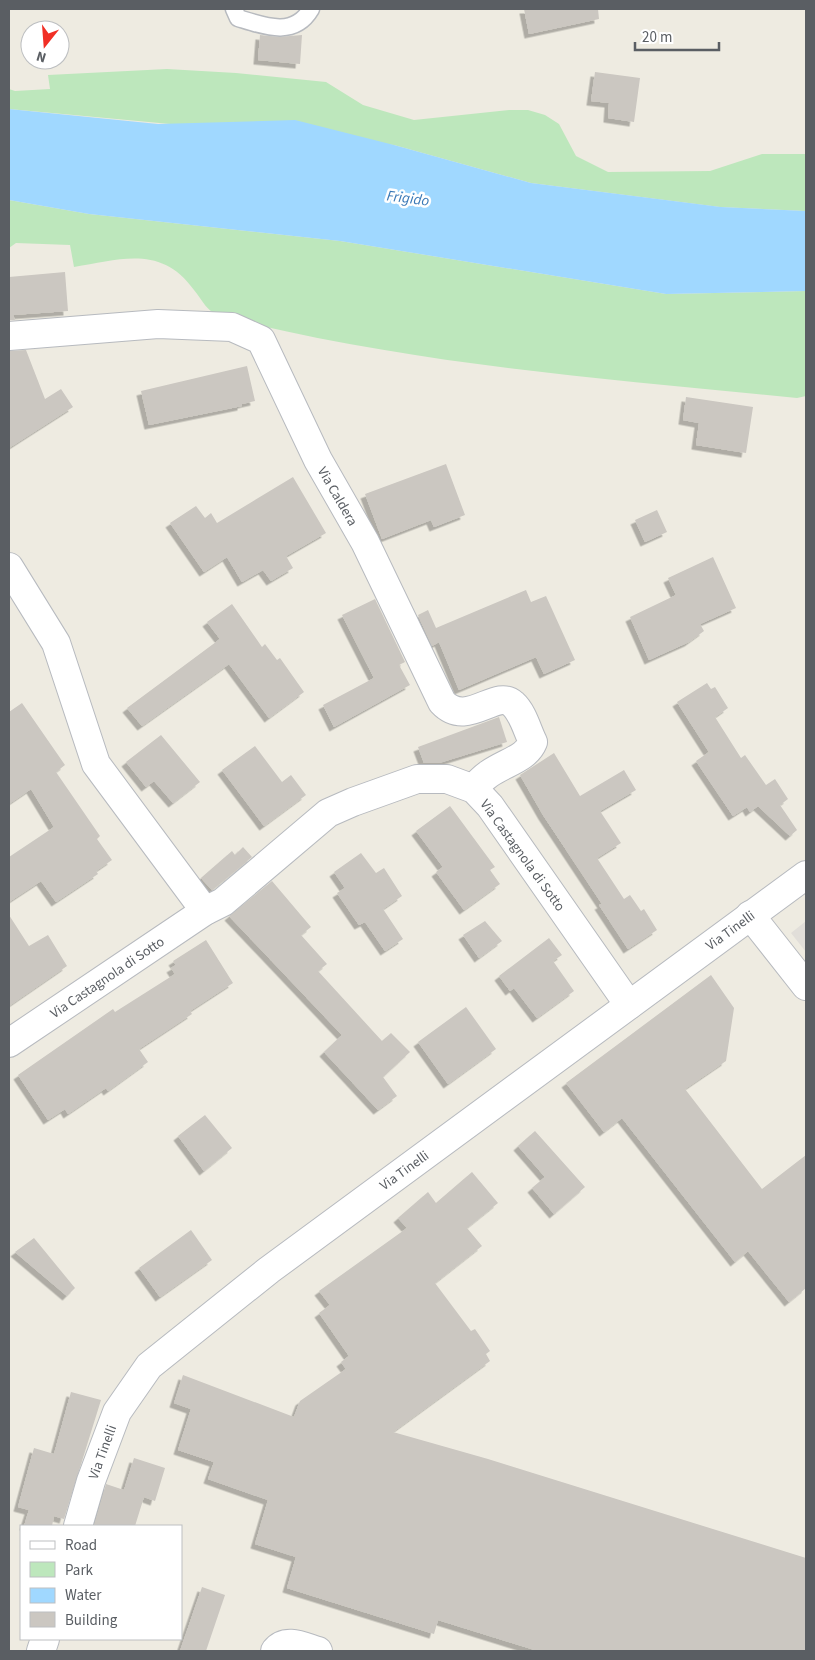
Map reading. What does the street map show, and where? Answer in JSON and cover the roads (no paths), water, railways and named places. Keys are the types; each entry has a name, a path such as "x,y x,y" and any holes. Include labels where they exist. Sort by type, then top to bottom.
{"street":[{"name":"Via Caldera","path":"9,336 158,324 232,327 260,340 318,460 365,542 442,702 450,710 461,713 503,700 512,702 518,709 533,742 530,748 524,754 481,778 474,789"},
{"path":"9,568 56,644 96,764 205,911"},
{"name":"Via Castagnola di Sotto","path":"9,1042 205,911 223,902 328,813 417,779 447,779 474,789 490,806 629,1005"},
{"name":"Via Tinelli","path":"78,1525 91,1481 117,1412 149,1366 269,1270 806,875"},
{"path":"750,915 806,986"},
{"path":"274,1651 284,1644 292,1643 318,1651"}],"lane":[{"path":"234,9 238,18 286,29 306,18 311,9"}],"water":[{"name":"Frigido","path":"9,109 158,124 295,120 531,183 721,207 806,211 806,291 666,294 340,241 89,214 9,200"}]}
